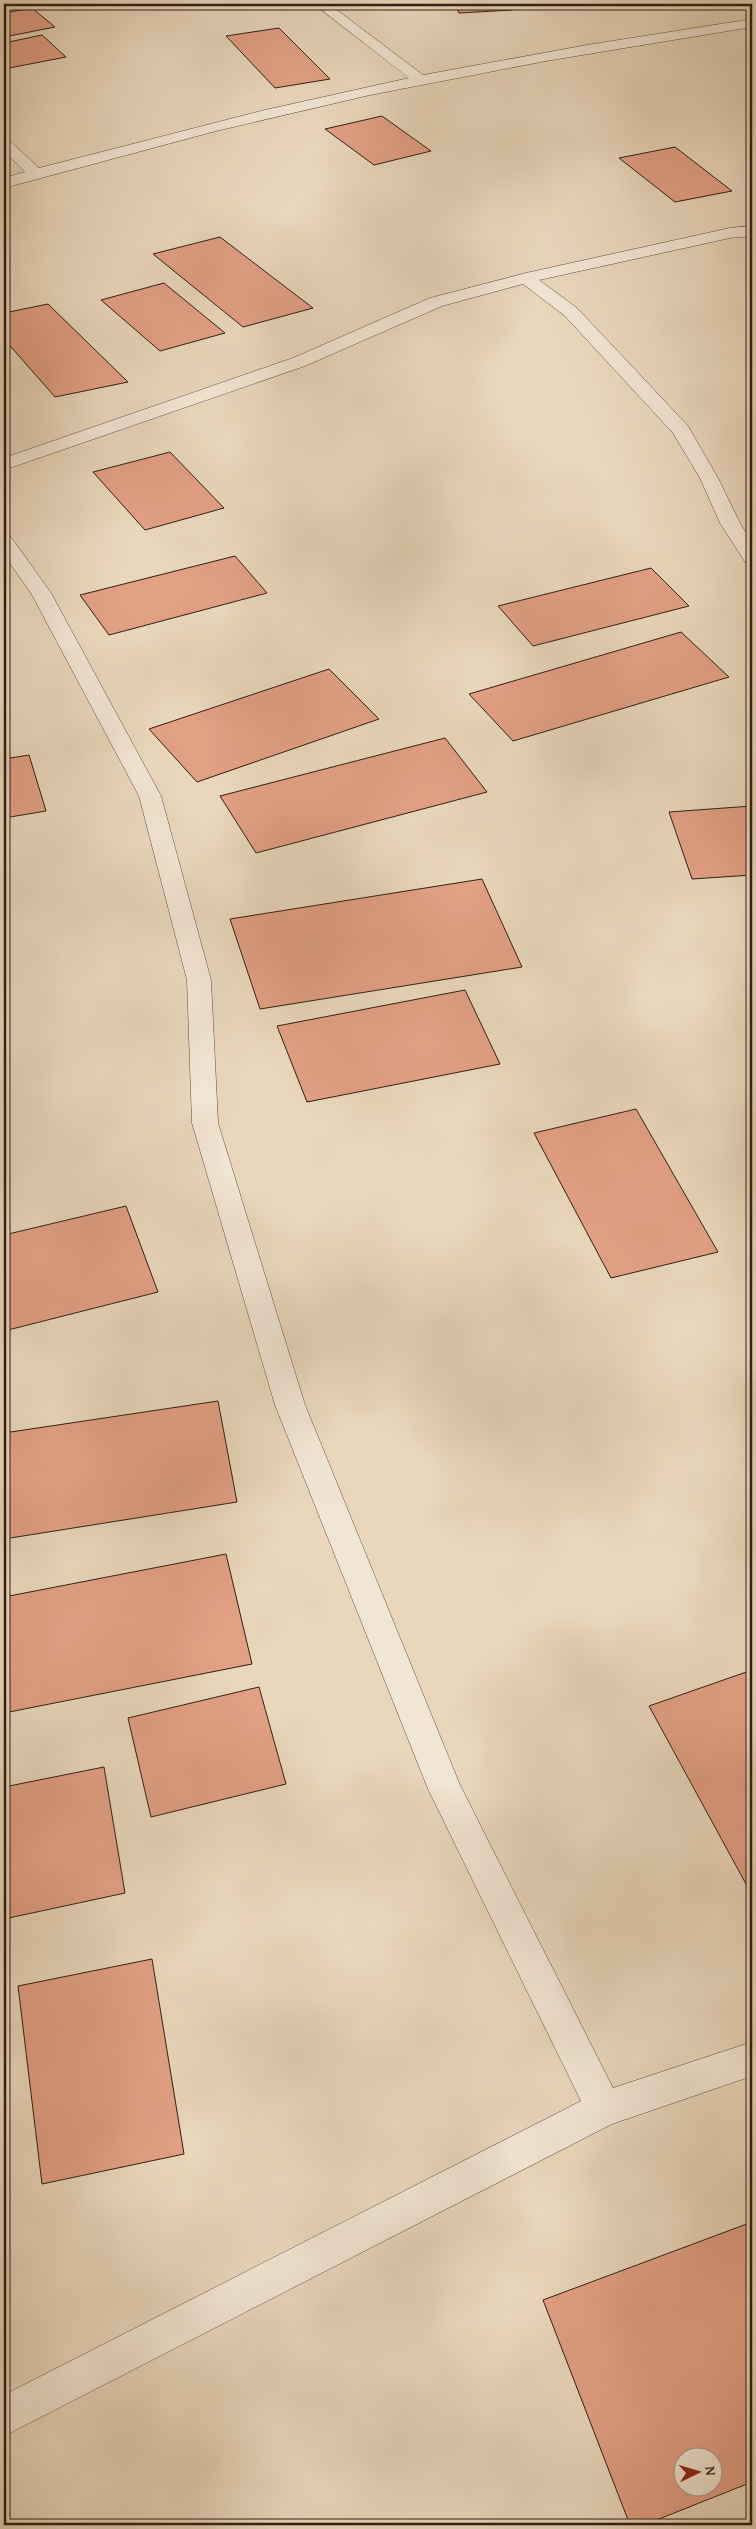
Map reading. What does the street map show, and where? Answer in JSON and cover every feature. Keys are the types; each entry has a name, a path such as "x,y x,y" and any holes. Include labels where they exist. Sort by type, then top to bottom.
{"street":[{"path":"322,4 420,80"},
{"path":"4,183 238,122 420,80 604,46 752,23"},
{"path":"4,143 36,174"},
{"path":"4,464 299,362 436,302 526,278 730,233 752,231"},
{"path":"526,278 571,312 681,430 709,478 730,523 752,558"},
{"path":"4,541 41,593 150,796 199,980 205,1123 290,1405 445,1789 604,2109"},
{"path":"4,2416 604,2109 752,2059"}],"building":[{"path":"455,4 509,4 512,10 459,13"},
{"path":"32,8 55,27 4,37 4,13"},
{"path":"279,28 330,79 275,88 226,36"},
{"path":"42,35 66,57 4,69 4,43"},
{"path":"382,116 431,151 374,165 325,129"},
{"path":"675,147 732,191 675,202 619,158"},
{"path":"220,237 313,308 243,327 153,254"},
{"path":"164,283 225,333 160,351 101,300"},
{"path":"48,304 128,382 55,397 4,339 4,313"},
{"path":"170,452 224,508 145,530 93,472"},
{"path":"235,556 267,593 109,635 80,595"},
{"path":"651,568 689,606 533,646 498,606"},
{"path":"681,632 729,677 513,741 469,694"},
{"path":"329,669 379,719 197,782 149,729"},
{"path":"445,738 487,792 256,853 220,796"},
{"path":"29,755 46,811 4,818 4,759"},
{"path":"752,806 752,875 692,879 669,812"},
{"path":"482,879 522,967 260,1009 230,919"},
{"path":"465,990 500,1064 307,1102 277,1026"},
{"path":"636,1109 718,1252 611,1278 534,1133"},
{"path":"126,1206 158,1292 4,1331 4,1235"},
{"path":"218,1401 237,1502 4,1539 4,1433"},
{"path":"226,1554 252,1664 4,1713 4,1597"},
{"path":"752,1670 752,1895 649,1706"},
{"path":"259,1687 286,1784 151,1817 128,1718"},
{"path":"104,1767 125,1893 4,1919 4,1787"},
{"path":"152,1959 184,2154 42,2184 18,1986"},
{"path":"752,2222 752,2482 724,2493 724,2446 674,2446 674,2496 717,2496 644,2525 630,2525 543,2300"}]}
